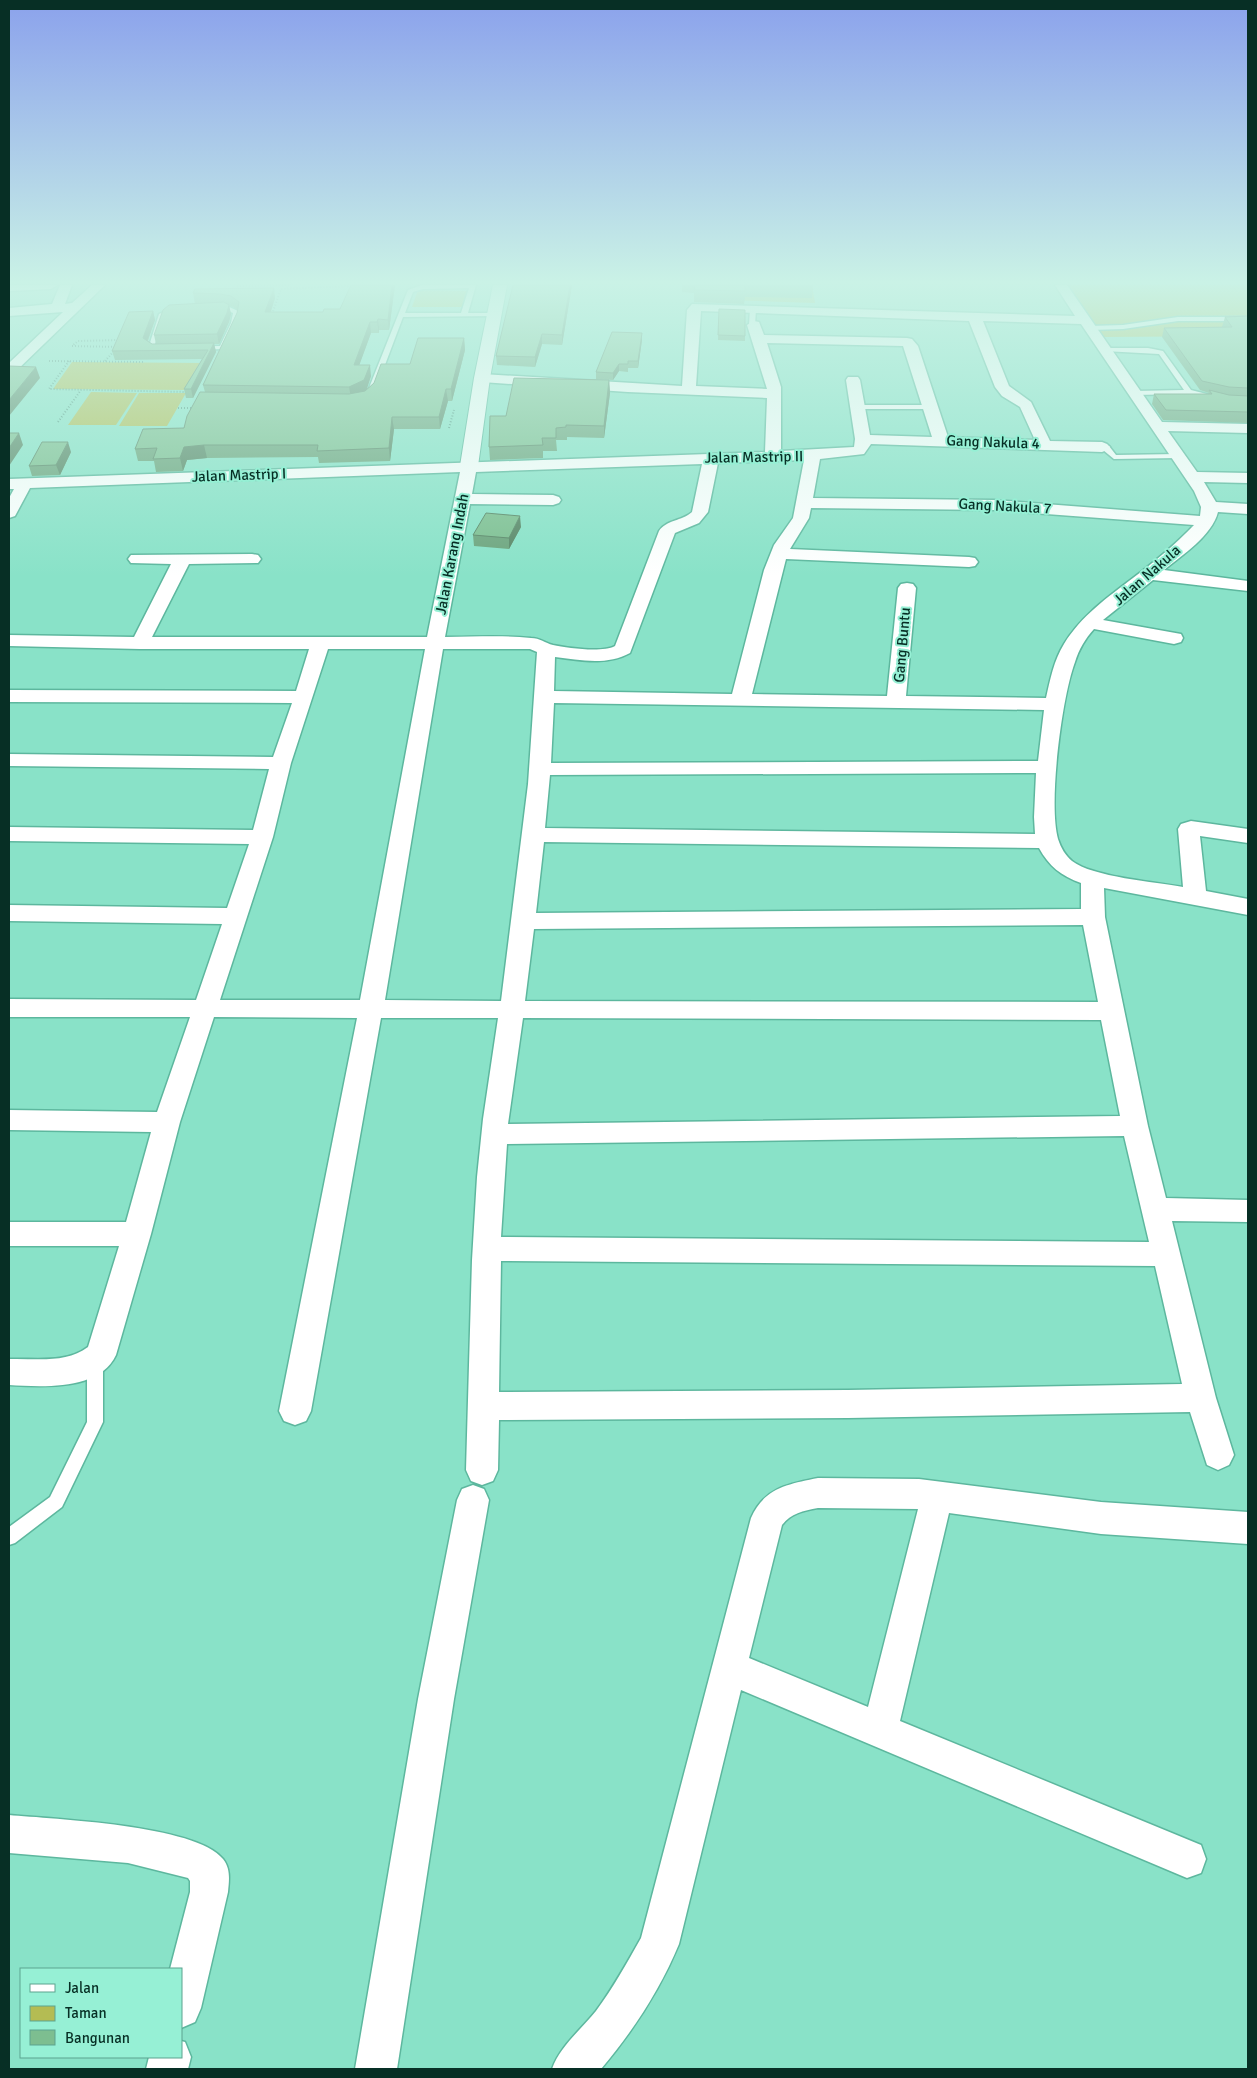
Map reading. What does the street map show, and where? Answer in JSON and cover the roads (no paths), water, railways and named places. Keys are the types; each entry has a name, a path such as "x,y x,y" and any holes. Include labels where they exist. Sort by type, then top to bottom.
{"street":[{"path":"469,466 481,382"},
{"path":"545,382 774,394"},
{"path":"689,391 690,382"},
{"path":"773,382 773,456"},
{"path":"812,455 859,451 863,446 853,382"},
{"path":"922,382 941,440"},
{"path":"1000,382 1007,393 1026,405 1044,444"},
{"path":"1128,382 1192,477 1208,514"},
{"path":"1158,426 1242,433"},
{"name":"Gang Nakula 4","path":"863,439 941,440 1102,447"},
{"name":"Jalan Mastrip II","path":"469,466 812,455 804,503 798,524 783,545 773,570 741,698"},
{"path":"9,640 140,643 530,643 538,644 546,650 600,655 615,654 623,649 667,531 670,528 695,519 700,512 711,458"},
{"name":"Jalan Mastrip I","path":"16,484 469,466"},
{"name":"Jalan Karang Indah","path":"295,1412 371,1008 435,642 469,466"},
{"path":"1192,477 1248,478"},
{"path":"9,513 16,484"},
{"path":"463,498 553,500"},
{"name":"Gang Nakula 7","path":"804,503 994,505 1208,514 1248,509"},
{"name":"Jalan Nakula","path":"1208,514 1150,574 1090,623 1072,645 1055,704 1044,814 1048,841 1063,866 1092,878 1248,907"},
{"path":"779,554 969,562"},
{"path":"137,559 252,559"},
{"path":"140,643 182,560"},
{"path":"1150,574 1248,586"},
{"name":"Gang Buntu","path":"896,701 907,588"},
{"path":"1090,623 1174,638"},
{"path":"9,1372 69,1371 84,1367 101,1355 137,1234 167,1122 262,837 281,763 320,644"},
{"path":"376,2069 436,1699 477,1485 484,1406 483,1348 494,1134 512,1010 533,834 545,697 546,650"},
{"path":"9,696 304,697"},
{"path":"545,697 741,698 1055,704"},
{"path":"9,760 281,763"},
{"path":"539,769 1048,767"},
{"path":"1194,897 1189,829 1248,836"},
{"path":"9,834 262,837"},
{"path":"533,834 1048,841"},
{"path":"1092,878 1093,917 1135,1126 1201,1398 1218,1455"},
{"path":"9,913 236,916"},
{"path":"523,921 1093,917"},
{"path":"9,1008 1112,1012"},
{"path":"9,1120 167,1122"},
{"path":"494,1134 1135,1126"},
{"path":"1154,1209 1248,1211"},
{"path":"9,1234 137,1234"},
{"path":"487,1249 1165,1254"},
{"path":"484,1406 924,1403 1201,1398"},
{"path":"573,2069 598,2044 639,1982 659,1944 767,1518 776,1508 793,1498 818,1493 918,1494 1101,1518 1248,1528"},
{"path":"880,1730 937,1497"},
{"path":"729,1667 1187,1859"},
{"path":"9,1834 128,1844 198,1862 210,1873 209,1892 182,2004"}],"lane":[{"path":"356,401 370,394 375,382"},
{"path":"1182,382 1189,392"},
{"path":"1135,393 1189,392 1226,401 1248,402"},
{"path":"858,407 930,407"},
{"name":"Gang Nakula 4","path":"1102,447 1106,448 1111,456 1115,457 1178,456"},
{"path":"9,1537 56,1502 95,1422 95,1361"}]}
